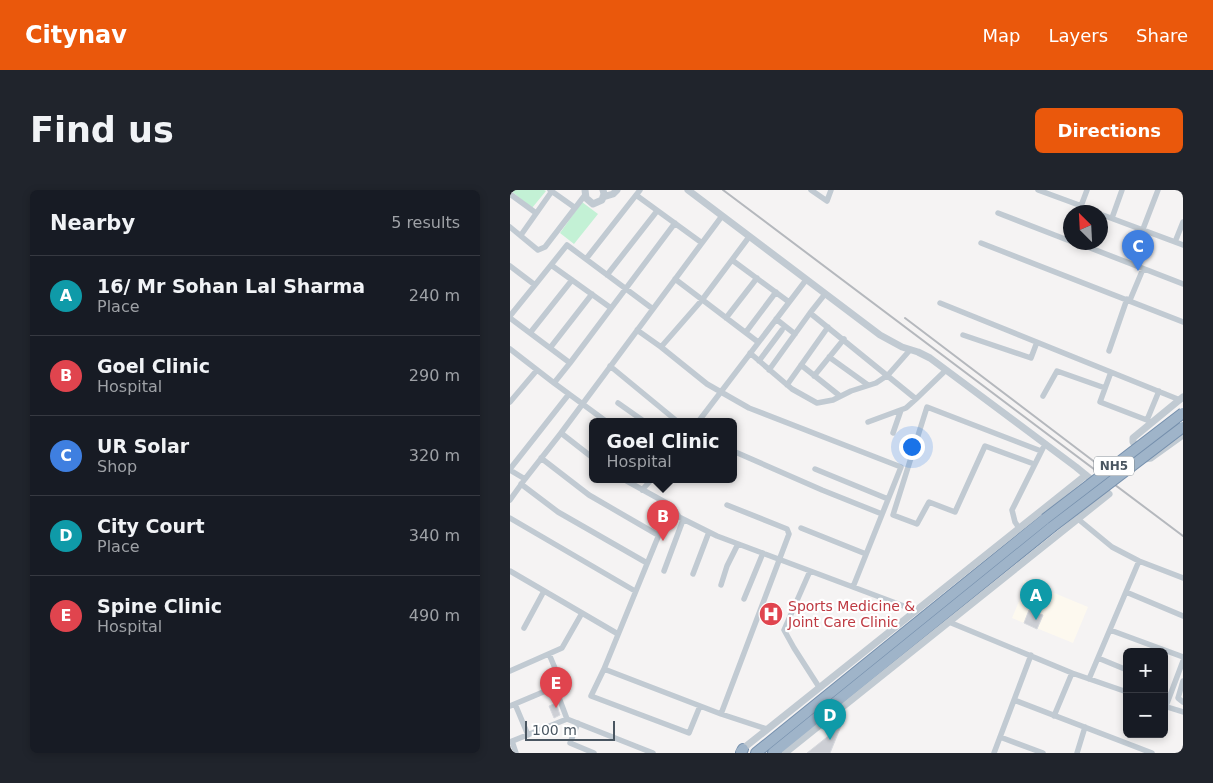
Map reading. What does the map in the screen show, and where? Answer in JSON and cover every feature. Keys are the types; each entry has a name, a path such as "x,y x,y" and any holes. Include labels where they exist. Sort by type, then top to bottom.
{"highway":[{"name":"NH5","path":"756,753 1045,519 1183,413"},
{"name":"NH5","path":"773,753 783,750 1052,526 1183,427"}],"street":[{"path":"585,193 587,201 593,204 599,202 604,192 613,194 617,190"},
{"path":"688,190 880,335 902,348 930,358 1109,494 949,622 783,750"},
{"path":"811,190 827,201 832,190"},
{"path":"1038,190 1051,192 1079,205"},
{"path":"1081,205 1087,190"},
{"path":"1112,218 1122,190"},
{"path":"1143,230 1158,190"},
{"path":"521,235 551,191 574,207"},
{"path":"586,259 638,192 657,211 702,243"},
{"path":"510,227 538,250 542,250 585,193"},
{"path":"510,194 536,213"},
{"path":"607,275 657,211"},
{"path":"998,213 1063,238"},
{"path":"510,500 722,216"},
{"path":"1108,216 1183,245"},
{"path":"1175,242 1183,222"},
{"path":"554,383 675,223"},
{"path":"661,347 702,300 750,236"},
{"path":"981,243 1183,322"},
{"path":"570,363 510,317 513,308 567,245 653,309"},
{"path":"1095,250 1183,284"},
{"path":"732,260 789,302"},
{"path":"551,265 611,308"},
{"path":"510,266 534,284"},
{"path":"1109,351 1128,300 1143,269"},
{"path":"726,318 757,278"},
{"path":"675,279 758,342"},
{"path":"530,333 572,280"},
{"path":"701,418 806,280"},
{"path":"746,332 776,292"},
{"path":"550,348 592,294"},
{"path":"769,370 825,294"},
{"path":"940,303 1038,342 1159,391 1180,400 1183,397 1150,421 1133,438 1133,442 1145,459 1151,458 1183,435"},
{"path":"810,313 916,399"},
{"path":"776,319 795,334"},
{"path":"787,385 828,327"},
{"path":"637,330 707,384 749,408 901,467 853,587"},
{"path":"759,361 782,330"},
{"path":"963,335 1031,358 1038,342"},
{"path":"814,376 844,339"},
{"path":"510,349 602,418"},
{"path":"750,353 787,385 817,404 868,385 888,375 910,350"},
{"path":"829,357 868,385"},
{"path":"801,365 840,396"},
{"path":"610,366 673,418"},
{"path":"511,400 537,370"},
{"path":"868,422 906,408 946,370"},
{"path":"1043,396 1057,371 1105,388"},
{"path":"1111,372 1100,402 1150,421"},
{"path":"1150,421 1159,391"},
{"path":"569,394 510,469 558,512 647,563"},
{"path":"618,403 639,418"},
{"path":"1034,464 985,446 955,512 929,502 917,524 893,515 927,407 1041,451"},
{"path":"893,433 901,410"},
{"path":"561,433 589,455"},
{"path":"1019,528 1015,522 1012,510 1045,444"},
{"path":"737,453 882,514"},
{"path":"542,458 589,495 658,535"},
{"path":"815,469 888,499"},
{"path":"741,752 767,728 917,611 1086,475"},
{"path":"630,483 668,503 681,518"},
{"path":"642,490 648,483"},
{"path":"668,503 666,515 647,563 604,669 591,696 689,733 700,706"},
{"path":"721,714 789,534 787,529 727,505"},
{"path":"666,515 681,518 738,544 917,611"},
{"path":"510,518 635,592"},
{"path":"664,571 681,518"},
{"path":"1078,519 1112,547 1140,561 1183,578"},
{"path":"801,528 866,554"},
{"path":"694,574 709,532"},
{"path":"721,585 727,566 738,544"},
{"path":"744,600 763,553"},
{"path":"1089,679 1140,561"},
{"path":"810,571 784,630 819,687"},
{"path":"511,574 618,634"},
{"path":"524,628 544,591"},
{"path":"1126,592 1183,616"},
{"path":"510,671 562,648 582,613"},
{"path":"949,622 1072,673 1123,691"},
{"path":"1110,630 1183,659 1168,698"},
{"path":"528,735 512,705 558,685 560,680 549,654"},
{"path":"994,753 1031,655"},
{"path":"1098,658 1123,668"},
{"path":"604,669 721,714 767,728"},
{"path":"1054,716 1072,673"},
{"path":"1183,681 1178,698 1183,702"},
{"path":"1168,686 1172,687"},
{"path":"555,687 567,719"},
{"path":"1014,700 1152,753"},
{"path":"1168,707 1183,712"},
{"path":"516,753 511,742 567,719 653,753"},
{"path":"578,723 570,743 594,753"},
{"path":"1076,753 1085,728"},
{"path":"1000,737 1043,753"}],"shaded area":[{"path":"1023,580 1088,607 1073,643 1012,618 1020,599 1024,597"}],"green space":[{"path":"510,190 544,190 546,191 532,208"},
{"path":"582,202 598,214 574,244 560,233"}],"building":[{"path":"768,609 779,613 777,619 775,618 771,622 764,620"},
{"path":"1029,610 1043,615 1037,629 1024,623"},
{"path":"556,703 560,715 554,718 549,706"},
{"path":"841,726 830,753 807,753"}],"railway":[{"path":"723,190 1183,536"},
{"path":"905,318 1096,463"}],"place":[{"name":"UR Solar","path":"1138,271"},
{"name":"Goel Clinic","path":"663,541"},
{"name":"Sports Medicine & Joint Care Clinic","path":"771,614"},
{"name":"16/ Mr Sohan Lal Sharma","path":"1036,620"},
{"name":"Spine Clinic","path":"556,708"},
{"name":"City Court","path":"830,740"}]}
